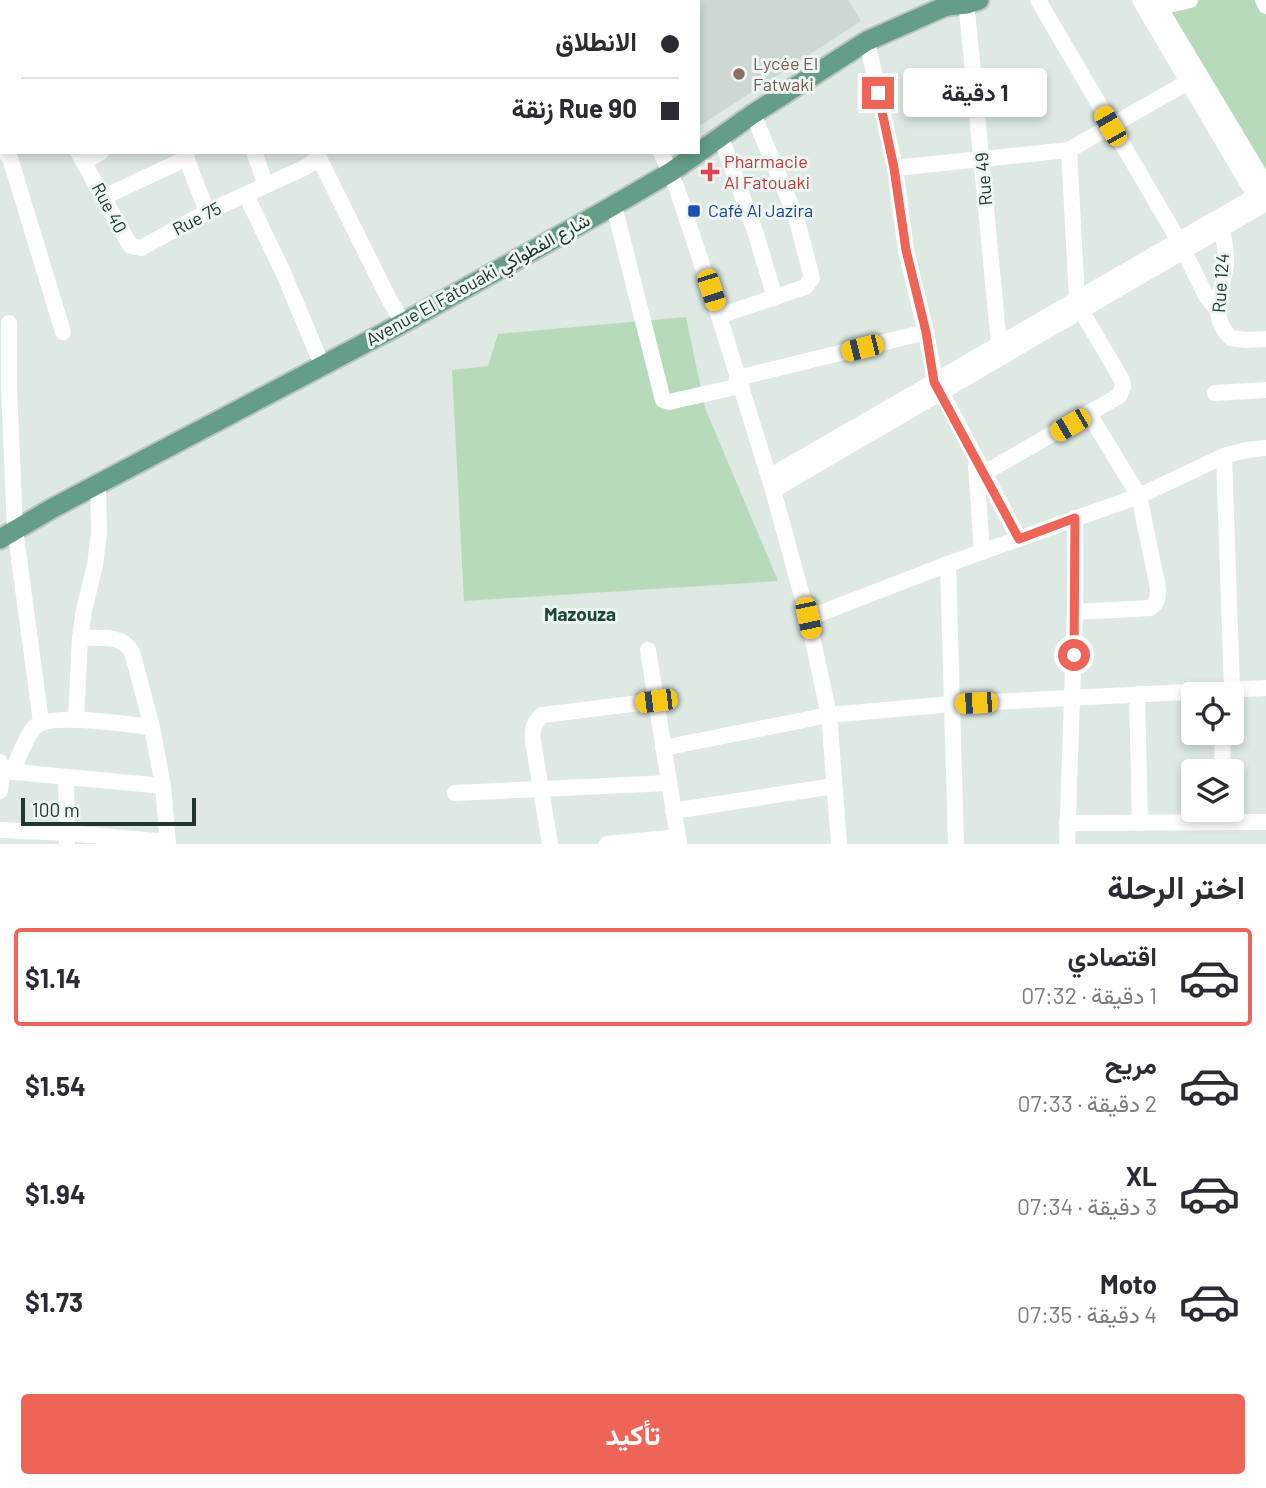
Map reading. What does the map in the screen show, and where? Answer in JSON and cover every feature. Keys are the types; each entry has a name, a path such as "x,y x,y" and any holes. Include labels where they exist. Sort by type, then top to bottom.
{"main road":[{"name":"Avenue El Fatouaki شارع الفطواكي","path":"700,152 752,114 867,41 962,2"},
{"name":"Avenue El Fatouaki شارع الفطواكي","path":"7,534 403,323 614,206 697,154"}],"street":[{"path":"1038,0 1182,246 1206,296 1216,308"},
{"path":"1140,0 1194,79 1264,197"},
{"path":"1190,0 1158,4 1194,79"},
{"path":"1263,0 1266,6"},
{"name":"Rue 49","path":"962,2 1002,350"},
{"path":"867,41 894,168 906,250 937,387 979,470 1019,539"},
{"path":"894,168 1069,150 1194,79"},
{"path":"719,316 805,287 812,281 796,217 752,114"},
{"path":"721,137 755,231 775,298"},
{"path":"979,470 1089,414 1119,396 1123,387 1122,380 1079,305 1069,150"},
{"path":"6,154 63,332"},
{"path":"255,154 266,185"},
{"path":"661,154 671,172 719,316 771,484 808,618 829,715 839,844"},
{"path":"104,197 186,155 207,212"},
{"path":"320,155 388,299 403,323"},
{"name":"Rue 75","path":"150,244 207,212 304,169 320,155"},
{"name":"Rue 40","path":"81,157 131,246 141,248 150,244"},
{"path":"246,195 283,272 322,365"},
{"path":"1182,246 1222,230 1264,197"},
{"path":"771,484 1264,197"},
{"path":"614,206 663,400 669,402 926,332"},
{"name":"Rue 124","path":"1222,230 1226,263 1216,308 1219,322 1231,338 1266,339"},
{"path":"9,323 5,388 7,534 41,722"},
{"path":"1215,393 1266,390"},
{"path":"1075,612 1150,608 1156,604 1158,589 1139,496 1089,414"},
{"path":"808,618 948,564 1139,496 1224,456 1266,448"},
{"path":"1224,456 1227,682"},
{"path":"979,470 982,552"},
{"path":"76,720 80,638 96,565 99,533 98,485"},
{"path":"1067,844 1073,698 1075,518"},
{"path":"948,564 956,844"},
{"path":"0,830 67,838 168,843 163,786 152,727 132,652 122,640 80,638"},
{"path":"607,844 678,841 648,650"},
{"path":"1244,690 1266,688"},
{"path":"663,748 829,715 952,704 1181,693"},
{"path":"1137,694 1140,823"},
{"path":"550,844 532,729 542,715 656,701"},
{"path":"0,791 5,768 32,729 41,722 76,720 152,727"},
{"path":"5,768 163,786"},
{"path":"66,777 67,838"},
{"path":"454,793 669,783"},
{"path":"673,811 834,786"},
{"path":"1067,823 1140,823 1181,819"},
{"path":"1244,819 1266,822"}],"shaded area":[{"name":"Lycée El Fatwaki","path":"700,0 848,0 861,21 700,126"}],"green space":[{"path":"1157,0 1266,0 1266,183"},
{"path":"686,317 705,408 778,581 464,601 452,370 488,366 498,334"}],"place":[{"name":"Lycée El Fatwaki","path":"739,74"},
{"name":"Pharmacie Al Fatouaki","path":"710,172"},
{"name":"Café Al Jazira","path":"694,211"}],"district":[{"name":"Mazouza","path":"580,614"}],"route":[{"path":"878,93 894,168 906,250 926,332 934,382 1019,539 1075,518 1074,655"}]}
